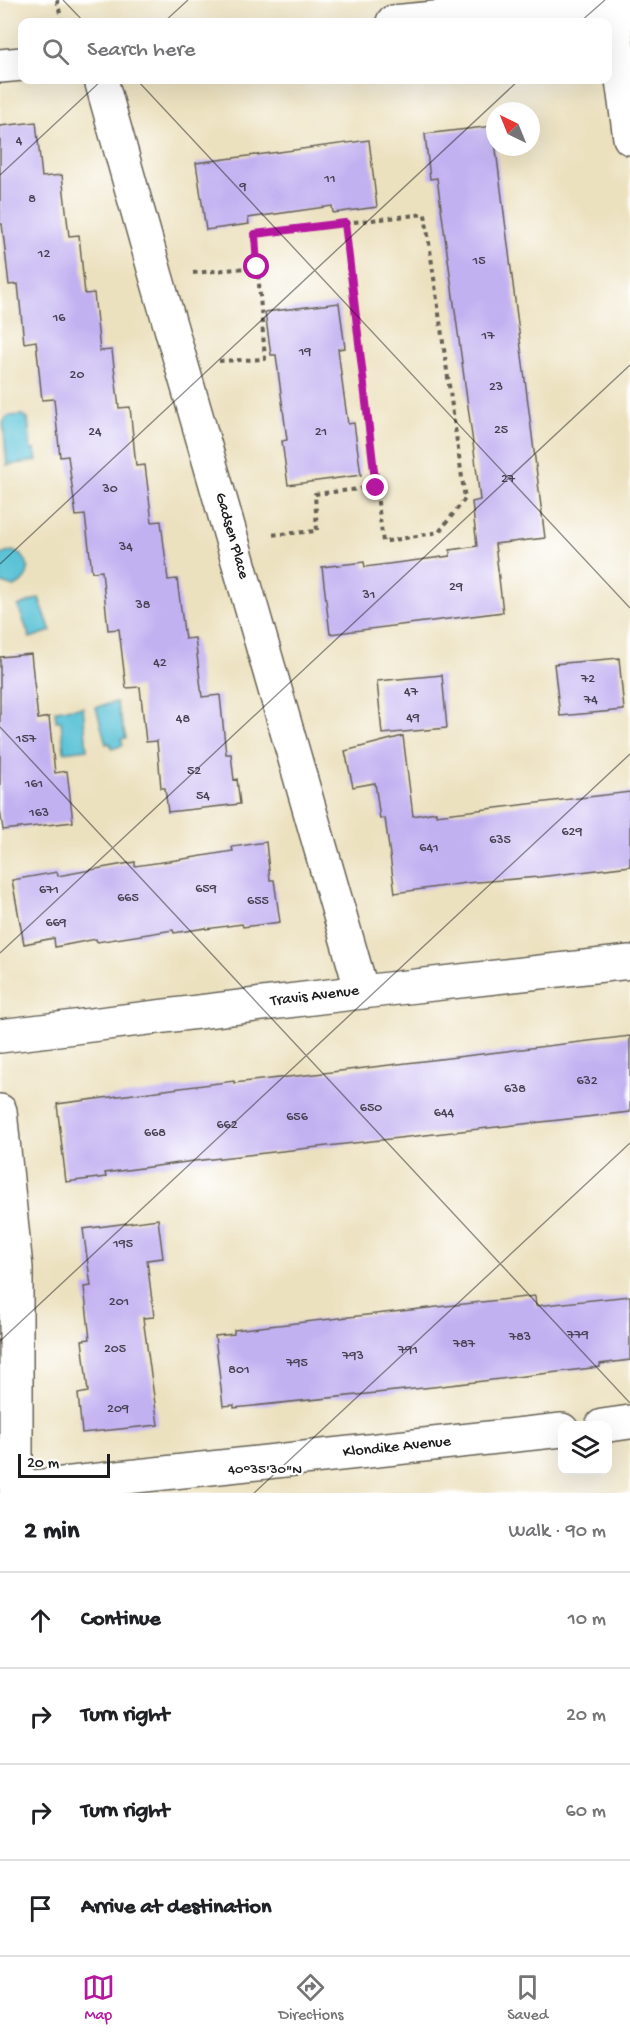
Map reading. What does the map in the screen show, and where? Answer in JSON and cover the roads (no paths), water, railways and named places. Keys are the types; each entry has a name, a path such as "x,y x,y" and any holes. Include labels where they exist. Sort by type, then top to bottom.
{"street":[{"path":"433,18 615,0 630,138"},
{"path":"0,66 18,64"},
{"name":"Gadsen Place","path":"102,84 362,992"},
{"name":"Travis Avenue","path":"0,1036 630,962"},
{"path":"0,1111 16,1268 16,1491"},
{"path":"612,1424 630,1422"},
{"name":"Klondike Avenue","path":"16,1491 558,1430"}],"water":[{"path":"23,415 28,419 31,450 35,450 37,461 7,465 3,422 8,416"},
{"path":"12,551 24,558 28,569 24,580 13,587 0,582 0,555"},
{"path":"39,598 51,631 30,638 18,606"},
{"path":"116,702 126,738 121,739 123,745 112,749 110,743 106,744 96,707"},
{"path":"83,707 87,749 64,752 61,721 56,721 55,710"}]}
